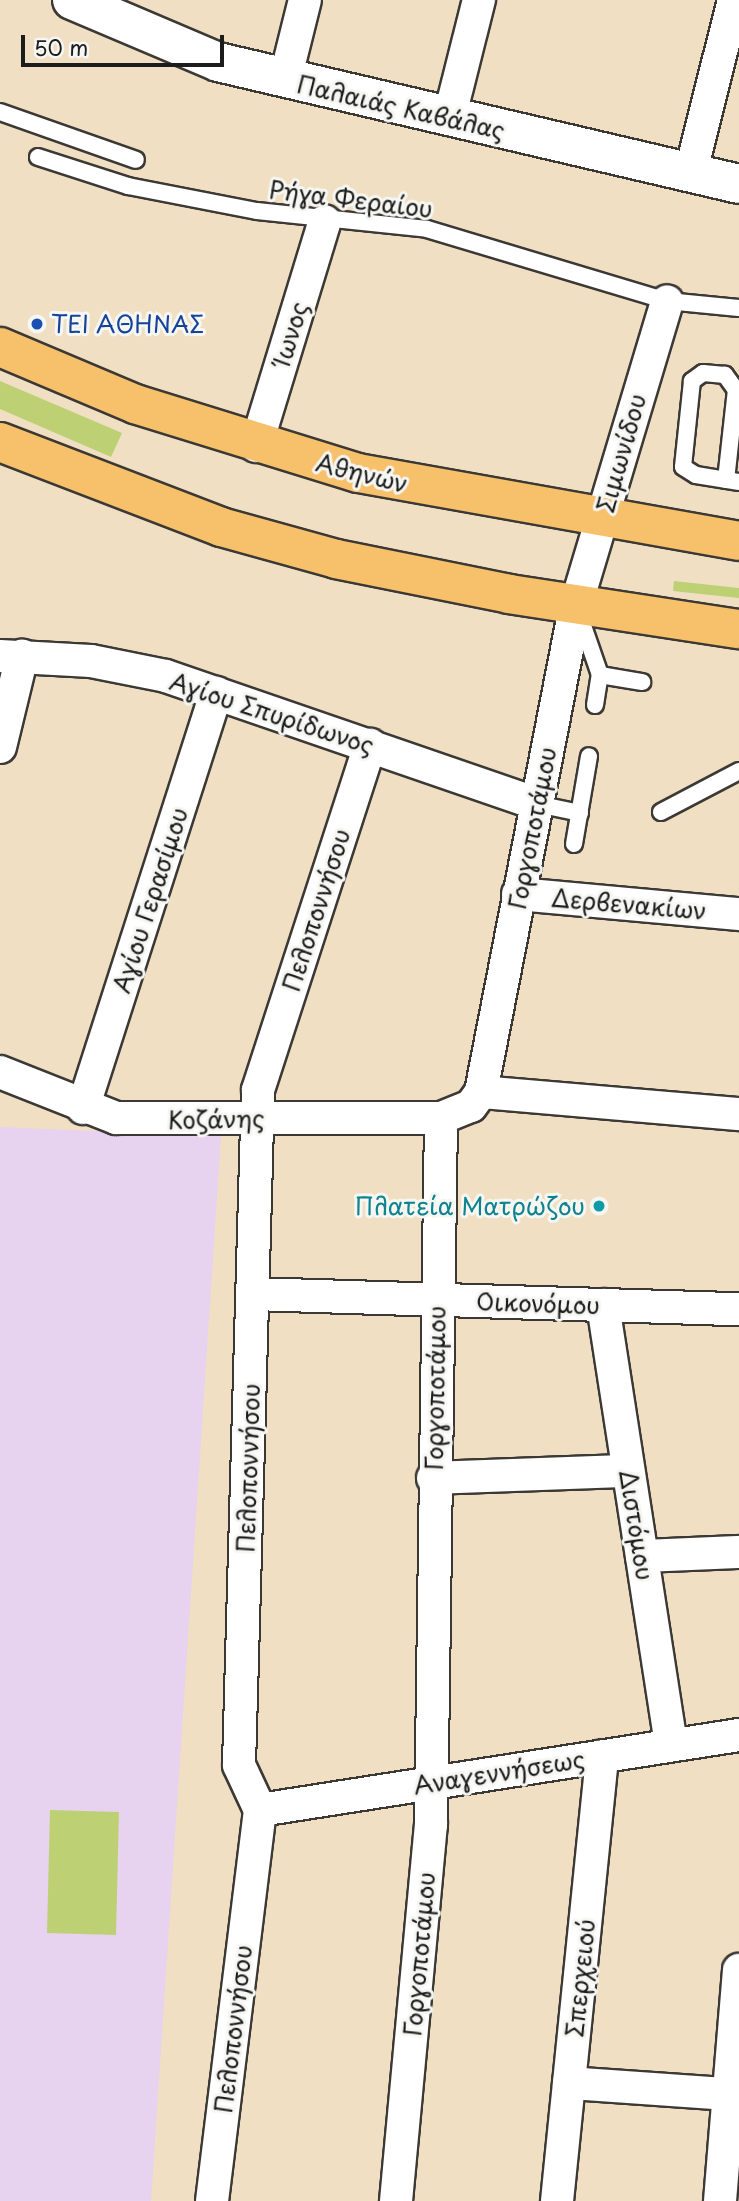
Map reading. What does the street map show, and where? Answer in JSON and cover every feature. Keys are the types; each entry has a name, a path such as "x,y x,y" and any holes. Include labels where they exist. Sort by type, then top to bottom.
{"highway":[{"name":"Αθηνών","path":"0,347 256,446 474,499 739,541"},
{"path":"0,442 221,527 336,559 576,605 739,629"}],"street":[{"name":"Παλαιάς Καβάλας","path":"72,0 121,11 218,62 449,119 739,184"},
{"path":"285,80 305,0"},
{"path":"449,119 479,0"},
{"path":"690,175 734,0"},
{"name":"Ίωνος","path":"256,446 325,221"},
{"name":"Σιμωνίδου","path":"576,605 667,301"},
{"name":"Γοργοποτάμου","path":"481,1092 576,605"},
{"path":"0,747 11,656"},
{"name":"Αγίου Σπυρίδωνος","path":"11,656 91,661 216,693 537,804"},
{"name":"Αγίου Γερασίμου","path":"83,1108 216,693"},
{"name":"Πελοποννήσου","path":"212,2201 260,1810 239,1765 257,1119 261,1080 370,745"},
{"name":"Δερβενακίων","path":"518,894 739,914"},
{"name":"Κοζάνης","path":"0,1072 83,1108 116,1118 441,1118"},
{"path":"441,1118 463,1111 481,1092 739,1114"},
{"name":"Γοργοποτάμου","path":"396,2201 432,1782 433,1478 441,1118"},
{"name":"Οικονόμου","path":"253,1294 739,1309"},
{"name":"Διστόμου","path":"603,1305 671,1745"},
{"path":"433,1478 628,1471"},
{"path":"642,1556 739,1552"},
{"name":"Αναγεννήσεως","path":"260,1810 739,1735"},
{"name":"Σπερχειού","path":"557,2201 602,1756"},
{"path":"720,2201 739,1969"},
{"path":"569,2083 727,2094"}],"lane":[{"path":"0,111 136,160"},
{"name":"Ρήγα Φεραίου","path":"38,156 128,186 325,221 427,229 667,301 739,307"},
{"path":"703,373 725,375 736,390 732,481 696,475 681,459 692,381 703,373"},
{"path":"576,605 600,675 595,705"},
{"path":"600,675 642,682"},
{"path":"575,844 589,756"},
{"path":"661,812 739,771"},
{"path":"537,804 580,813"}],"shaded area":[{"path":"0,1127 221,1136 151,2201 0,2201"}],"green space":[{"path":"0,381 122,433 111,457 0,409"},
{"path":"674,581 739,588 739,598 673,591"},
{"path":"50,1810 119,1812 116,1935 47,1933"}],"place":[{"name":"ΤΕΙ ΑΘΗΝΑΣ","path":"37,324"},
{"name":"Πλατεία Ματρώζου","path":"599,1206"}]}
